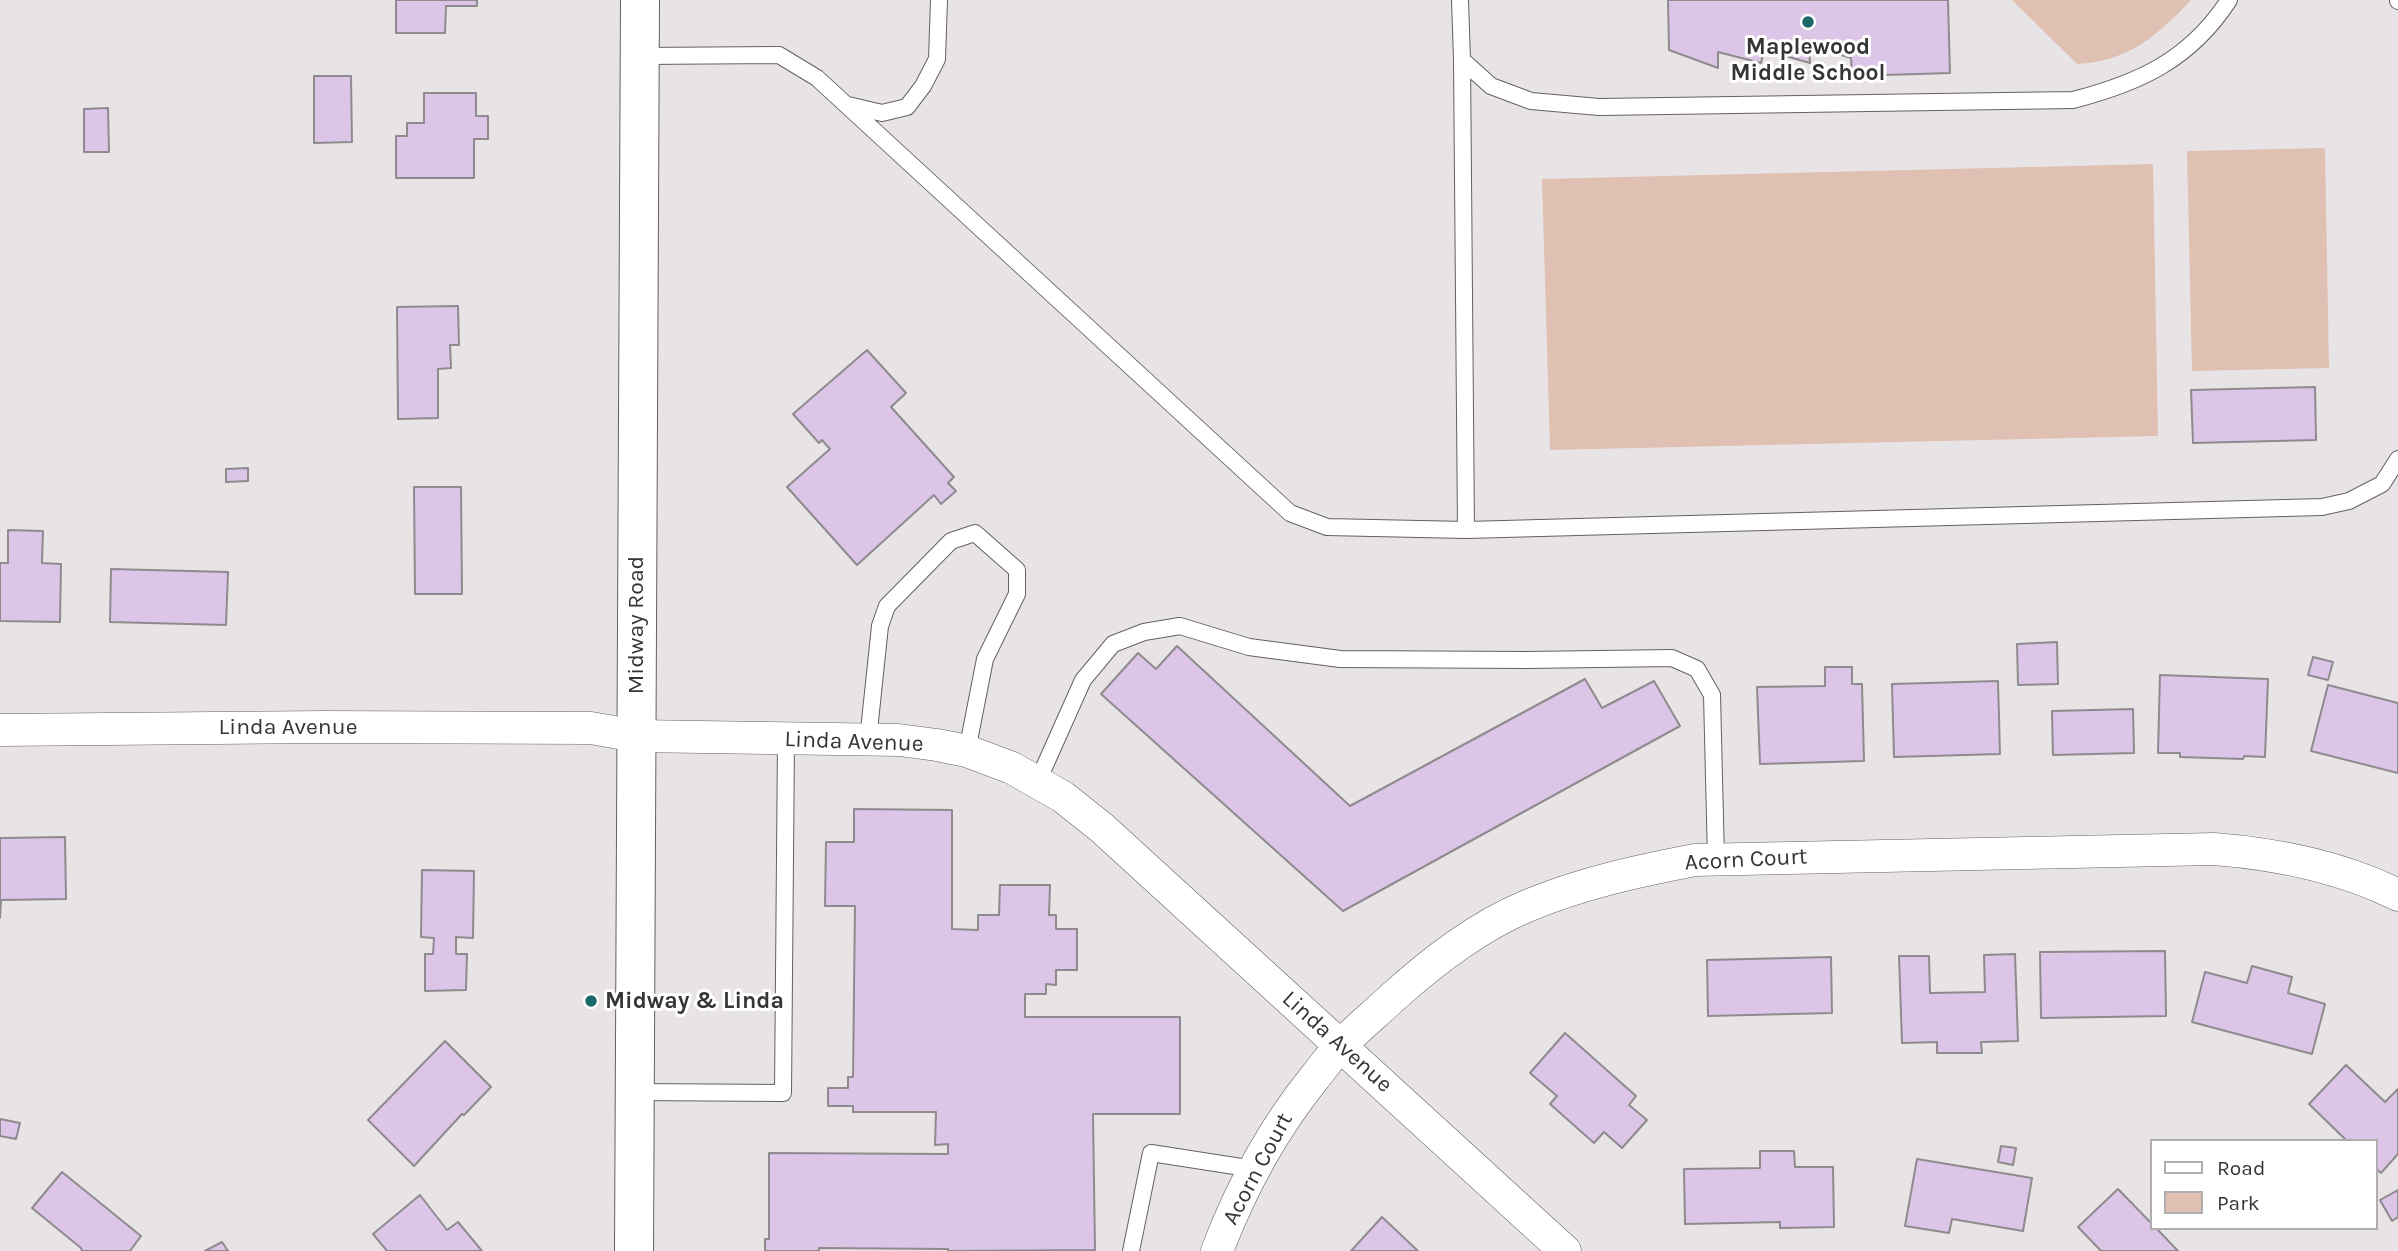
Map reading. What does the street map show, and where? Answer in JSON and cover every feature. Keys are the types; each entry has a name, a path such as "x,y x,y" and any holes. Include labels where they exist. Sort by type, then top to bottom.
{"main road":[{"name":"Midway Road","path":"634,1251 640,0"}],"street":[{"name":"Linda Avenue","path":"0,730 591,728 636,736 916,741 967,751 1038,781 1102,828 1565,1251"},
{"name":"Acorn Court","path":"1217,1251 1235,1204 1254,1168 1295,1101 1340,1045 1441,956 1481,929 1524,907 1570,889 1616,876 1695,860 2214,849 2261,853 2339,870 2398,895"}],"lane":[{"path":"846,105 882,113 908,107 937,59 939,0"},
{"path":"1460,0 1466,530"},
{"path":"1462,60 1491,86 1531,101 1600,107 2073,100 2141,79 2170,61 2196,39 2229,0"},
{"path":"640,56 779,55 817,78 1290,513 1327,527 1466,530 2322,507 2348,501 2382,484 2398,459"},
{"path":"868,740 880,626 887,606 951,541 975,533 1017,570 1017,594 985,659 967,751"},
{"path":"1038,781 1083,680 1113,644 1144,632 1180,625 1249,647 1340,659 1526,660 1672,657 1697,668 1712,695 1716,859"},
{"path":"634,1092 783,1093 786,739"},
{"path":"1130,1251 1151,1153 1254,1168"}],"green space":[{"path":"2012,0 2191,0 2154,35 2127,52 2112,58 2077,64"},
{"path":"2325,148 2329,368 2192,371 2187,151"},
{"path":"2153,164 2158,436 1550,450 1542,179"}],"building":[{"path":"396,0 477,0 477,6 446,6 445,33 396,33"},
{"name":"Maplewood Middle School","path":"1668,0 1948,0 1950,73 1852,76 1851,58 1809,45 1810,63 1764,50 1761,63 1718,52 1718,68 1669,50"},
{"path":"314,76 351,76 352,142 314,143"},
{"path":"424,93 476,93 476,116 488,116 488,139 474,139 474,178 396,178 396,136 407,136 407,123 424,123"},
{"path":"108,108 109,152 84,152 84,109"},
{"path":"458,306 459,345 450,345 451,368 438,369 438,418 398,419 397,307"},
{"path":"867,350 906,393 891,407 954,477 948,483 956,491 941,504 934,495 857,565 787,487 830,449 822,440 819,443 793,414"},
{"path":"2315,387 2316,440 2193,443 2191,390"},
{"path":"248,468 248,481 226,482 226,469"},
{"path":"414,487 461,487 462,594 415,594"},
{"path":"8,530 43,531 42,563 61,564 60,622 0,621 0,563 8,563"},
{"path":"111,569 228,572 226,625 110,622"},
{"path":"2057,642 2058,684 2018,685 2017,644"},
{"path":"1177,646 1350,806 1585,679 1602,708 1654,681 1680,726 1343,911 1101,694 1138,653 1156,669"},
{"path":"2313,657 2333,662 2328,680 2308,675"},
{"path":"1825,667 1852,667 1852,684 1862,684 1864,761 1760,764 1757,687 1825,686"},
{"path":"2160,675 2268,679 2265,757 2180,757 2180,753 2158,753"},
{"path":"1998,681 2000,754 1894,757 1892,684"},
{"path":"2328,685 2398,703 2398,773 2311,751"},
{"path":"2133,709 2134,753 2053,755 2052,711"},
{"path":"854,809 952,810 952,929 978,930 978,915 999,915 1000,885 1050,885 1049,915 1056,915 1056,929 1077,929 1077,970 1056,970 1056,985 1046,984 1046,994 1025,994 1025,1017 1180,1017 1180,1114 1093,1114 1095,1250 819,1248 819,1251 765,1251 765,1239 769,1239 769,1153 948,1154 948,1144 935,1145 936,1112 853,1112 853,1106 828,1106 828,1088 848,1088 848,1077 853,1077 855,906 825,906 826,842 854,842"},
{"path":"65,837 66,899 1,900 0,918 0,838"},
{"path":"422,870 474,871 473,938 456,937 456,954 467,954 466,990 425,991 425,954 433,954 434,938 421,937"},
{"path":"2165,951 2166,1016 2041,1018 2040,952"},
{"path":"2015,954 2018,1041 1981,1042 1982,1053 1937,1053 1937,1042 1902,1043 1899,956 1929,956 1930,993 1985,992 1984,955"},
{"path":"1831,957 1832,1013 1708,1016 1707,960"},
{"path":"2252,966 2292,977 2288,993 2325,1004 2312,1054 2192,1022 2205,972 2247,983"},
{"path":"1565,1033 1636,1096 1629,1105 1647,1120 1622,1148 1604,1132 1594,1143 1550,1104 1557,1096 1530,1073"},
{"path":"445,1041 491,1087 414,1166 368,1120"},
{"path":"2346,1065 2385,1102 2398,1089 2398,1154 2381,1173 2377,1170 2377,1139 2345,1139 2309,1104"},
{"path":"0,1119 20,1123 16,1139 0,1136"},
{"path":"2001,1146 2016,1148 2013,1165 1998,1162"},
{"path":"1760,1151 1794,1151 1795,1167 1833,1167 1834,1227 1780,1228 1780,1222 1685,1224 1684,1169 1760,1168"},
{"path":"1917,1159 2032,1178 2023,1231 1952,1219 1949,1233 1905,1226"},
{"path":"62,1172 141,1236 130,1251 82,1251 32,1208"},
{"path":"2118,1189 2150,1222 2150,1230 2158,1230 2178,1251 2101,1251 2078,1227"},
{"path":"2398,1190 2398,1217 2392,1221 2380,1200"},
{"path":"420,1195 447,1230 458,1222 482,1251 387,1251 373,1234"},
{"path":"1382,1217 1418,1251 1351,1251"},
{"path":"222,1242 228,1251 205,1251"}],"place":[{"name":"Maplewood Middle School","path":"1808,22"},
{"name":"Midway & Linda","path":"591,1001"}]}
